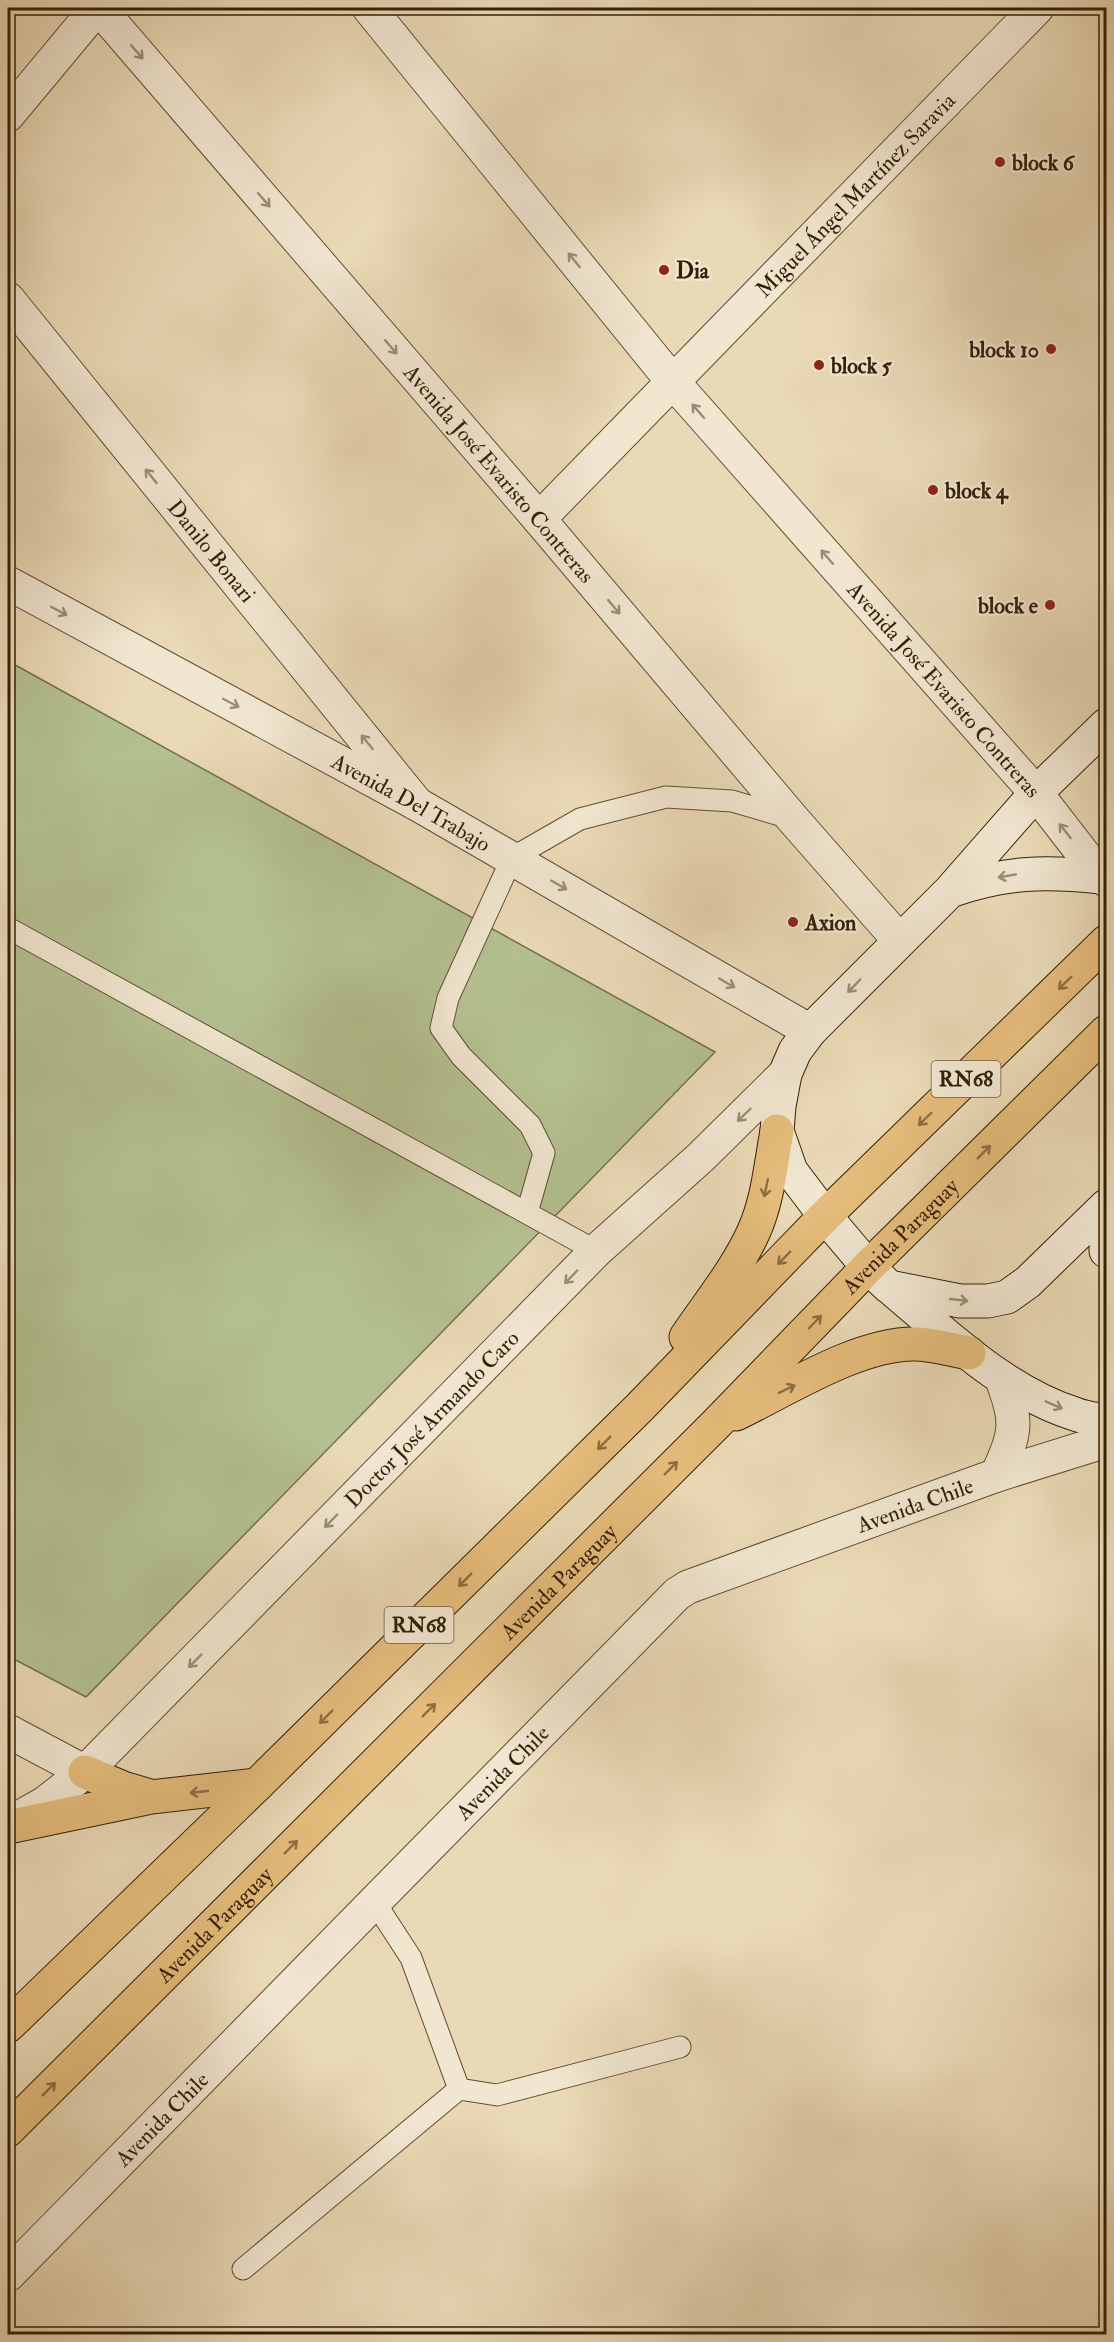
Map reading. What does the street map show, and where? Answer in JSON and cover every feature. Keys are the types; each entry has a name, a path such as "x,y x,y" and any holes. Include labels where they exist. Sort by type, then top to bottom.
{"main road":[{"name":"RN68","path":"8,2026 257,1785 640,1407 825,1216 1107,942"},
{"name":"Avenida Paraguay","path":"8,2130 716,1424 879,1277 1107,1032"},
{"path":"640,1407 744,1251 755,1229 777,1131"},
{"path":"716,1424 858,1354 884,1347 915,1344 969,1353"},
{"path":"85,1772 152,1797"},
{"path":"8,1826 152,1797 257,1785"}],"street":[{"path":"8,115 98,8"},
{"name":"Avenida José Evaristo Contreras","path":"98,8 899,940"},
{"name":"Avenida José Evaristo Contreras","path":"369,8 673,382 1036,793 1104,878"},
{"name":"Miguel Ángel Martínez Saravia","path":"539,519 1037,8"},
{"name":"Danilo Bonari","path":"8,299 417,804"},
{"name":"Avenida Del Trabajo","path":"8,583 417,804 810,1031"},
{"path":"1107,725 1036,793 950,891 810,1031 795,1051 785,1074 777,1131 791,1171 825,1216 879,1277 1001,1377 1037,1398 1075,1414 1107,1421"},
{"path":"950,891 981,880 1019,874 1060,873 1104,878"},
{"name":"Doctor José Armando Caro","path":"8,1826 45,1803 85,1772 596,1251 701,1156 785,1074"},
{"path":"879,1277 960,1301 988,1301 1007,1297 1028,1282 1107,1206"},
{"path":"997,1475 1013,1433 1013,1410 1001,1377"},
{"name":"Avenida Chile","path":"8,2275 677,1594 688,1587 997,1475 1107,1441"},
{"path":"8,1731 85,1772"}],"lane":[{"path":"527,1213 544,1153 530,1125 461,1056 441,1028 448,998 512,858 580,819 666,797 732,801 792,818"},
{"path":"8,928 596,1251"},
{"path":"374,1901 411,1958 459,2088"},
{"path":"459,2088 497,2095 680,2047"},
{"path":"243,2269 459,2088"}],"green space":[{"path":"8,661 715,1052 86,1697 8,1656"}],"place":[{"name":"block 6","path":"1000,162"},
{"name":"Dia","path":"664,270"},
{"name":"block 10","path":"1051,349"},
{"name":"block 5","path":"819,365"},
{"name":"block 4","path":"933,490"},
{"name":"block e","path":"1050,605"},
{"name":"Axion","path":"793,922"}]}
